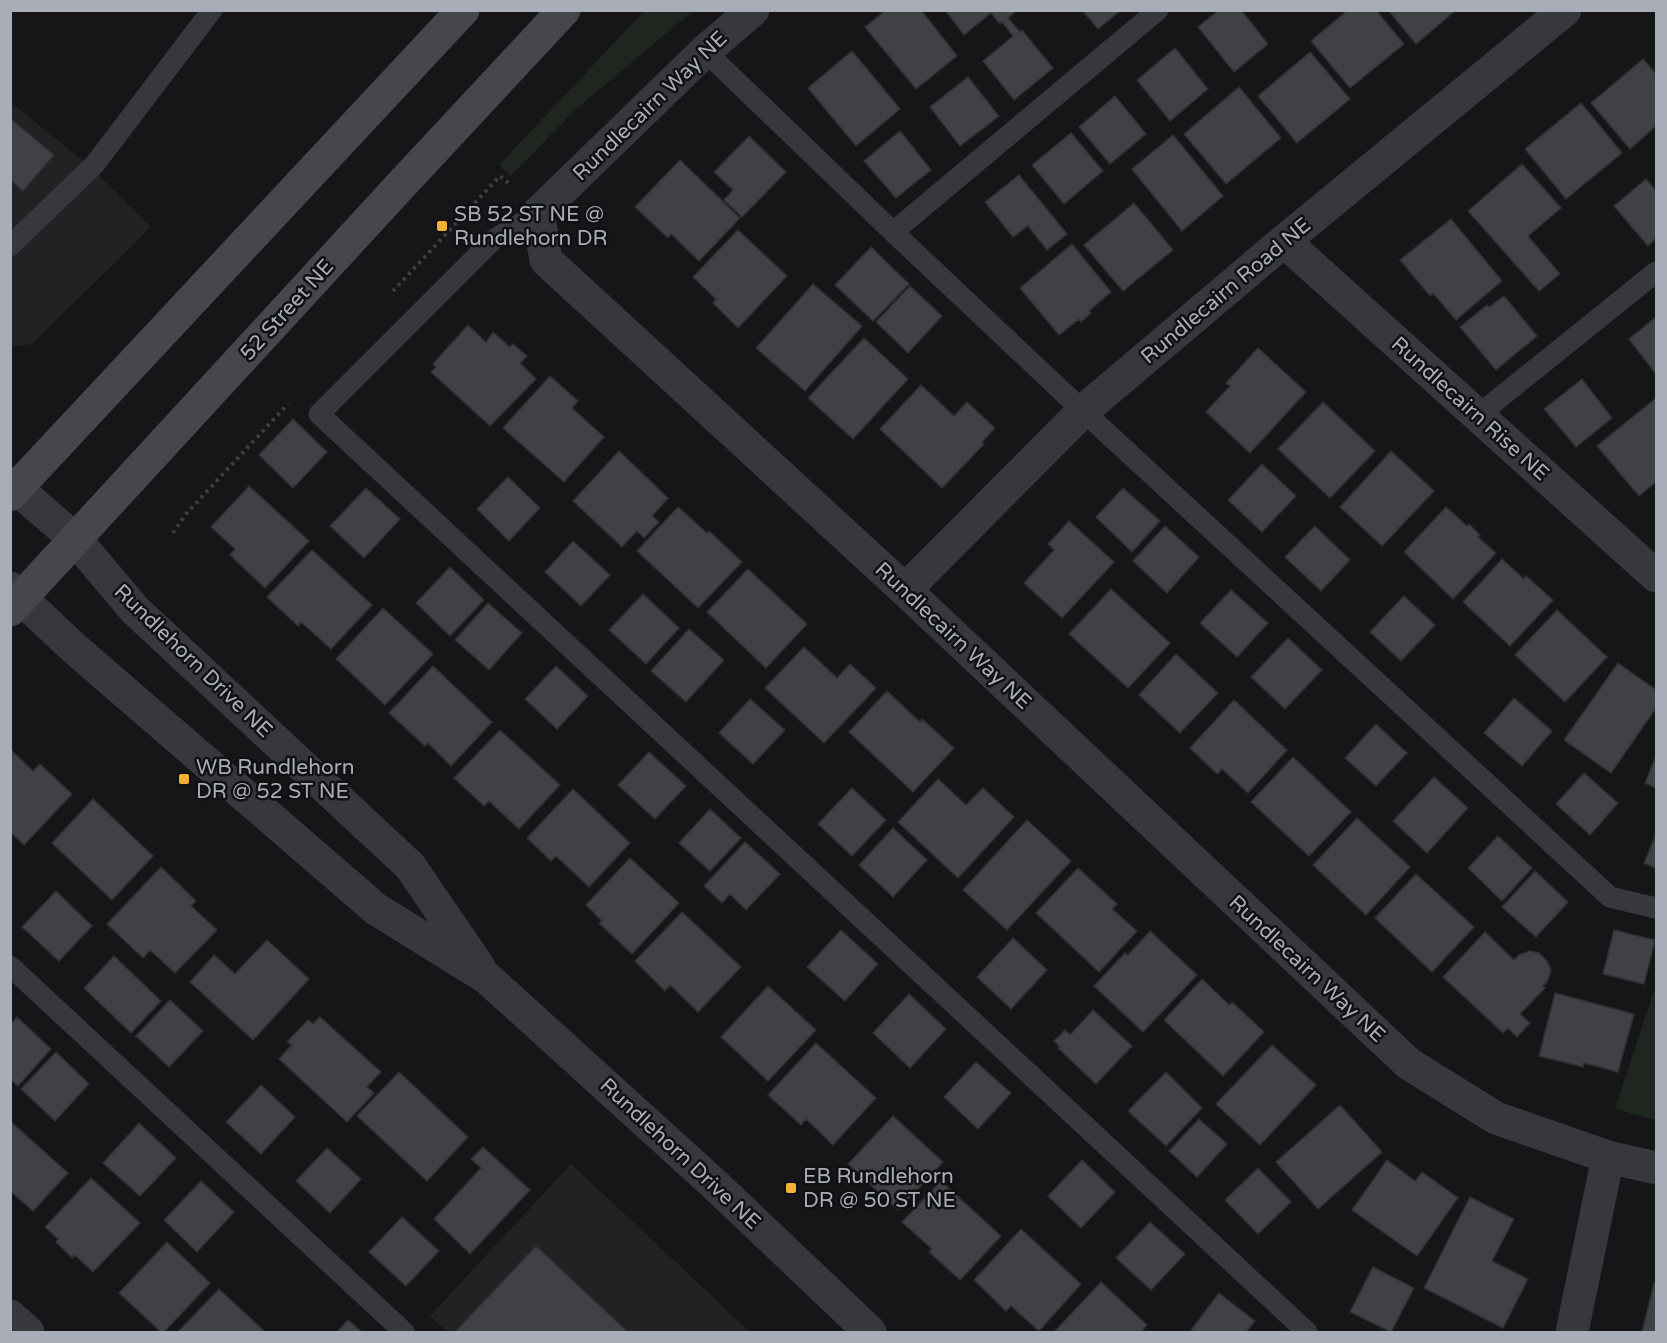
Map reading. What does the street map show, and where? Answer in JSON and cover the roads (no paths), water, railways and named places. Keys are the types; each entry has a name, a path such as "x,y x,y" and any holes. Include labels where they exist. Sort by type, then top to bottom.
{"main road":[{"path":"12,489 463,10"},
{"name":"52 Street NE","path":"14,599 75,539 564,10"}],"street":[{"name":"Rundlecairn Way NE","path":"753,10 705,51 538,213 546,260 905,590 1409,1064 1496,1118 1608,1157 1656,1168"},
{"name":"Rundlecairn Road NE","path":"905,590 1083,411 1284,241 1565,10"},
{"name":"Rundlecairn Rise NE","path":"1284,241 1656,576"},
{"name":"Rundlehorn Drive NE","path":"12,489 75,539 135,610 410,866 487,978"},
{"name":"Rundlehorn Drive NE","path":"14,599 75,649 375,909 487,978 712,1182 870,1332"},
{"path":"1572,1332 1608,1157"},
{"path":"10,1316 28,1332"}],"lane":[{"path":"10,246 95,164 212,10"},
{"path":"893,232 1158,10"},
{"path":"705,51 1083,411 1610,897 1656,908"},
{"path":"538,213 494,240 319,414 1307,1332"},
{"path":"1477,416 1656,272"},
{"path":"10,966 404,1332"}],"place":[{"name":"SB 52 ST NE @ Rundlehorn DR","path":"442,226"},
{"name":"WB Rundlehorn DR @ 52 ST NE","path":"184,779"},
{"name":"EB Rundlehorn DR @ 50 ST NE","path":"791,1188"}]}
